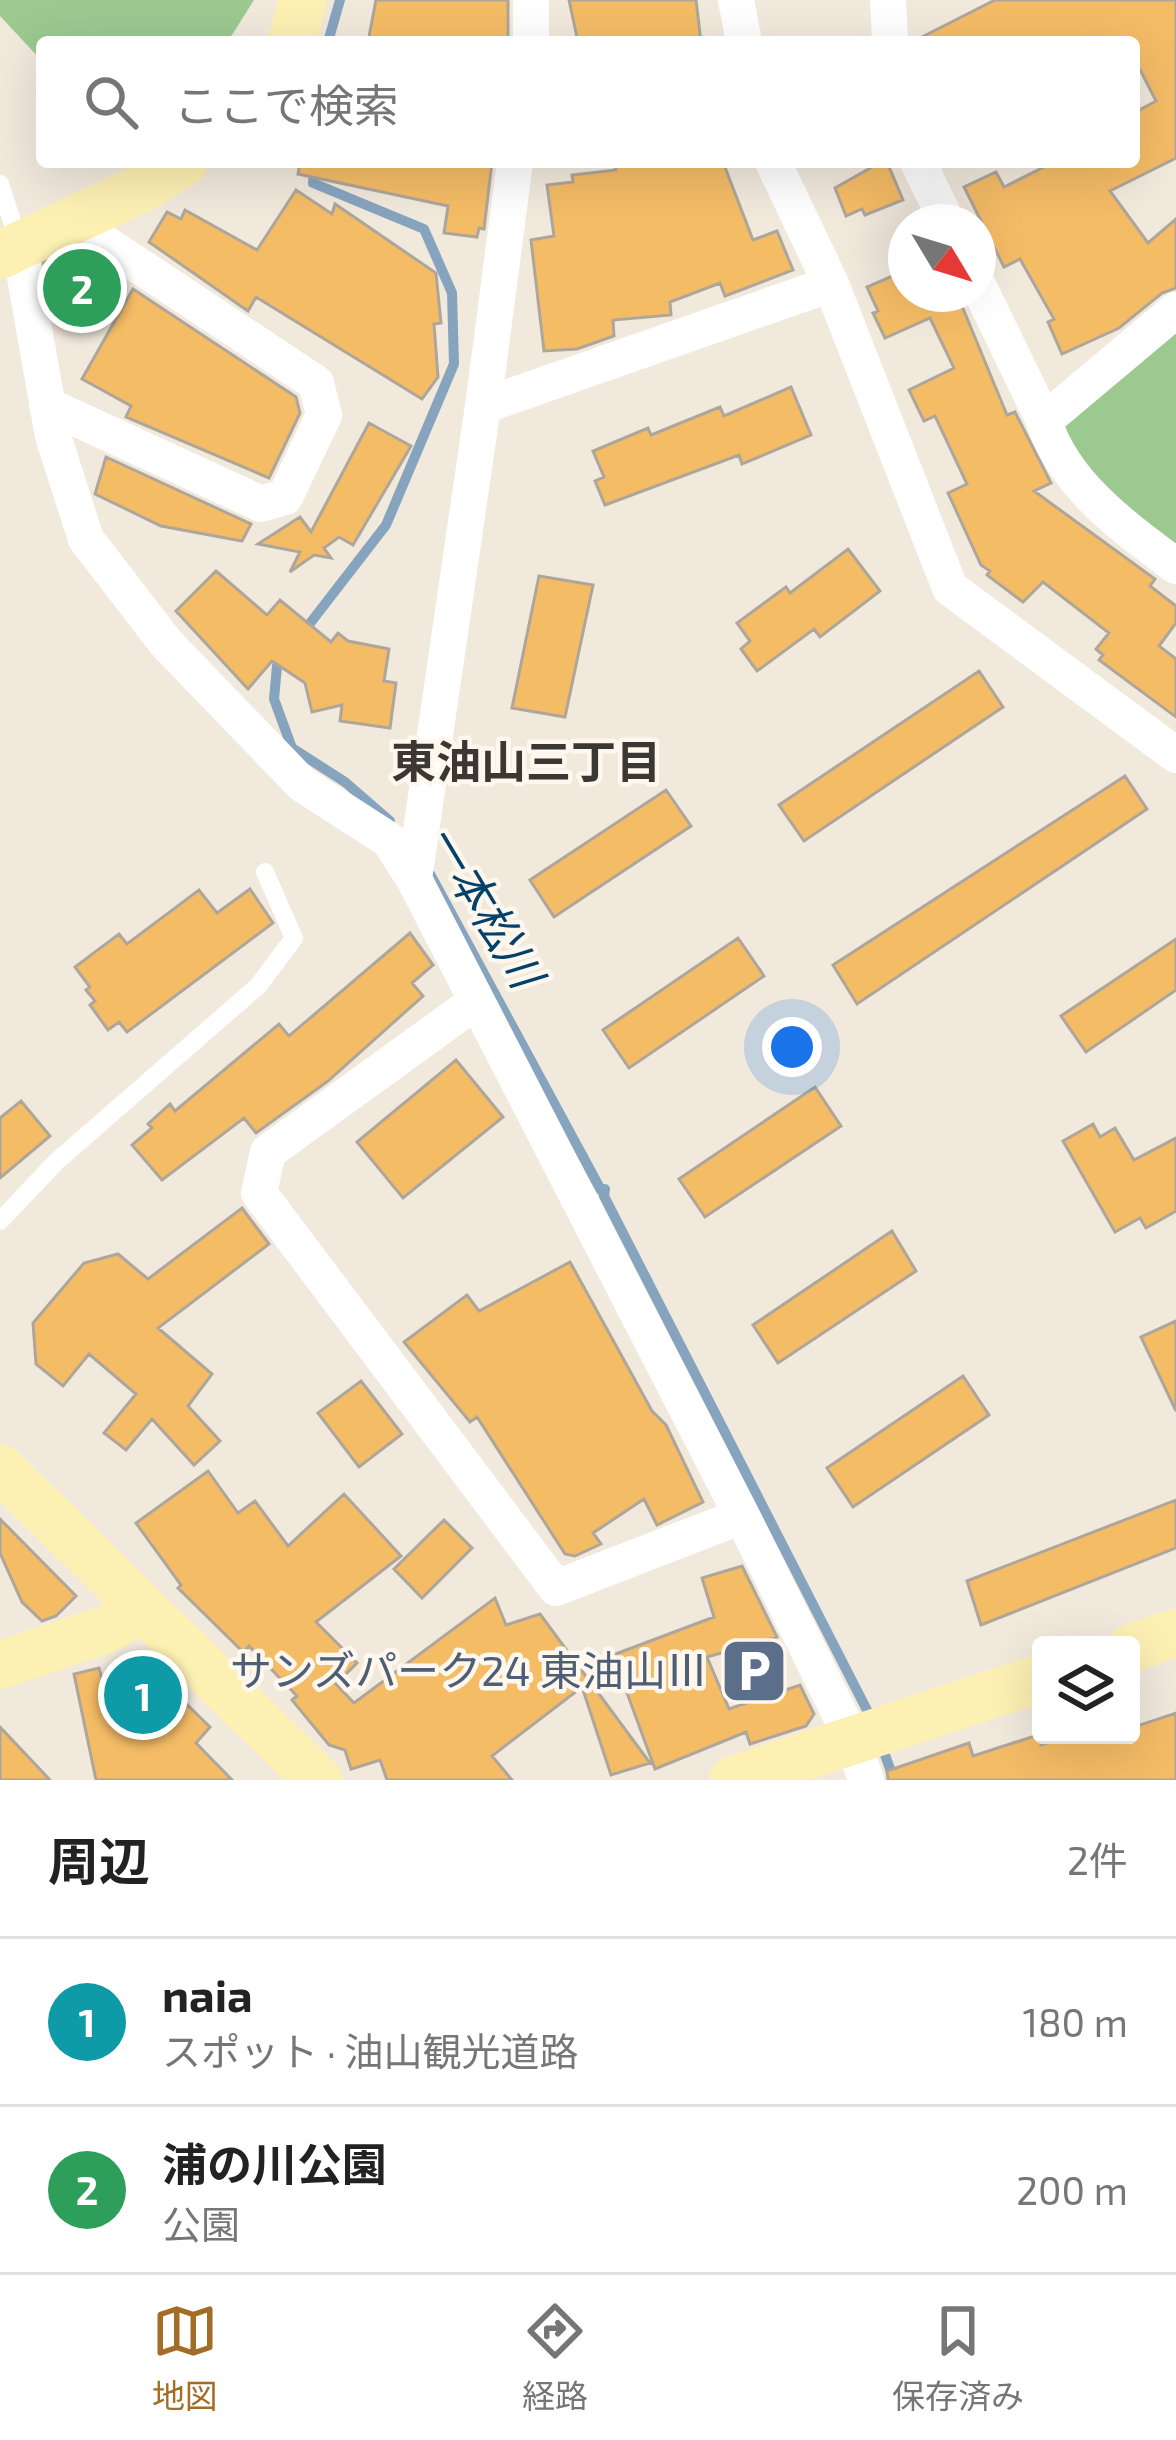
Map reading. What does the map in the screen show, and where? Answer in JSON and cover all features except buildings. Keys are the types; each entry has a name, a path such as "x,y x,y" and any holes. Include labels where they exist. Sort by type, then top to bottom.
{"street":[{"path":"294,36 303,0"},
{"path":"531,0 531,36"},
{"path":"736,0 743,36"},
{"path":"888,0 890,36"},
{"path":"172,168 9,249 86,539 166,643 302,784 389,840 415,875 474,1003 742,1516 870,1749"},
{"path":"415,875 514,168"},
{"path":"776,168 832,284 950,588 1176,755"},
{"path":"921,168 938,204"},
{"path":"47,405 261,504 285,497 324,415 316,383 70,220"},
{"path":"483,406 832,284"},
{"path":"1044,421 1176,310"},
{"path":"991,312 1052,446 1107,514 1176,566"},
{"path":"474,1003 268,1152 259,1193 556,1588 742,1516"},
{"path":"0,1468 318,1780"},
{"path":"0,1665 107,1629 140,1610"},
{"path":"1140,1645 1176,1633"},
{"path":"733,1780 870,1749 1032,1682"}],"lane":[{"path":"0,184 9,249"},
{"path":"0,1222 57,1161 258,986 294,938 265,872"}],"green space":[{"path":"0,0 254,0 230,36 36,36 36,55 0,16"},
{"path":"55,235 118,275 97,321 58,300 37,252"},
{"path":"1176,332 1176,549 1121,506 1062,441 1068,415"}],"waterway":[{"name":"一本松川","path":"330,36 340,0"},
{"name":"一本松川","path":"301,635 386,525 454,364 452,293 424,229 313,183 314,168"},
{"name":"一本松川","path":"286,655 277,666 274,699 292,748 345,782 390,821"},
{"name":"一本松川","path":"430,874 601,1190 605,1189 604,1196 871,1718"},
{"name":"一本松川","path":"880,1741 894,1780"}],"place":[{"name":"浦の川公園","path":"82,288"},
{"name":"サンズパーク24 東油山Ⅲ","path":"754,1671"},
{"name":"naia","path":"143,1695"}],"district":[{"name":"東油山三丁目","path":"526,762"}]}
